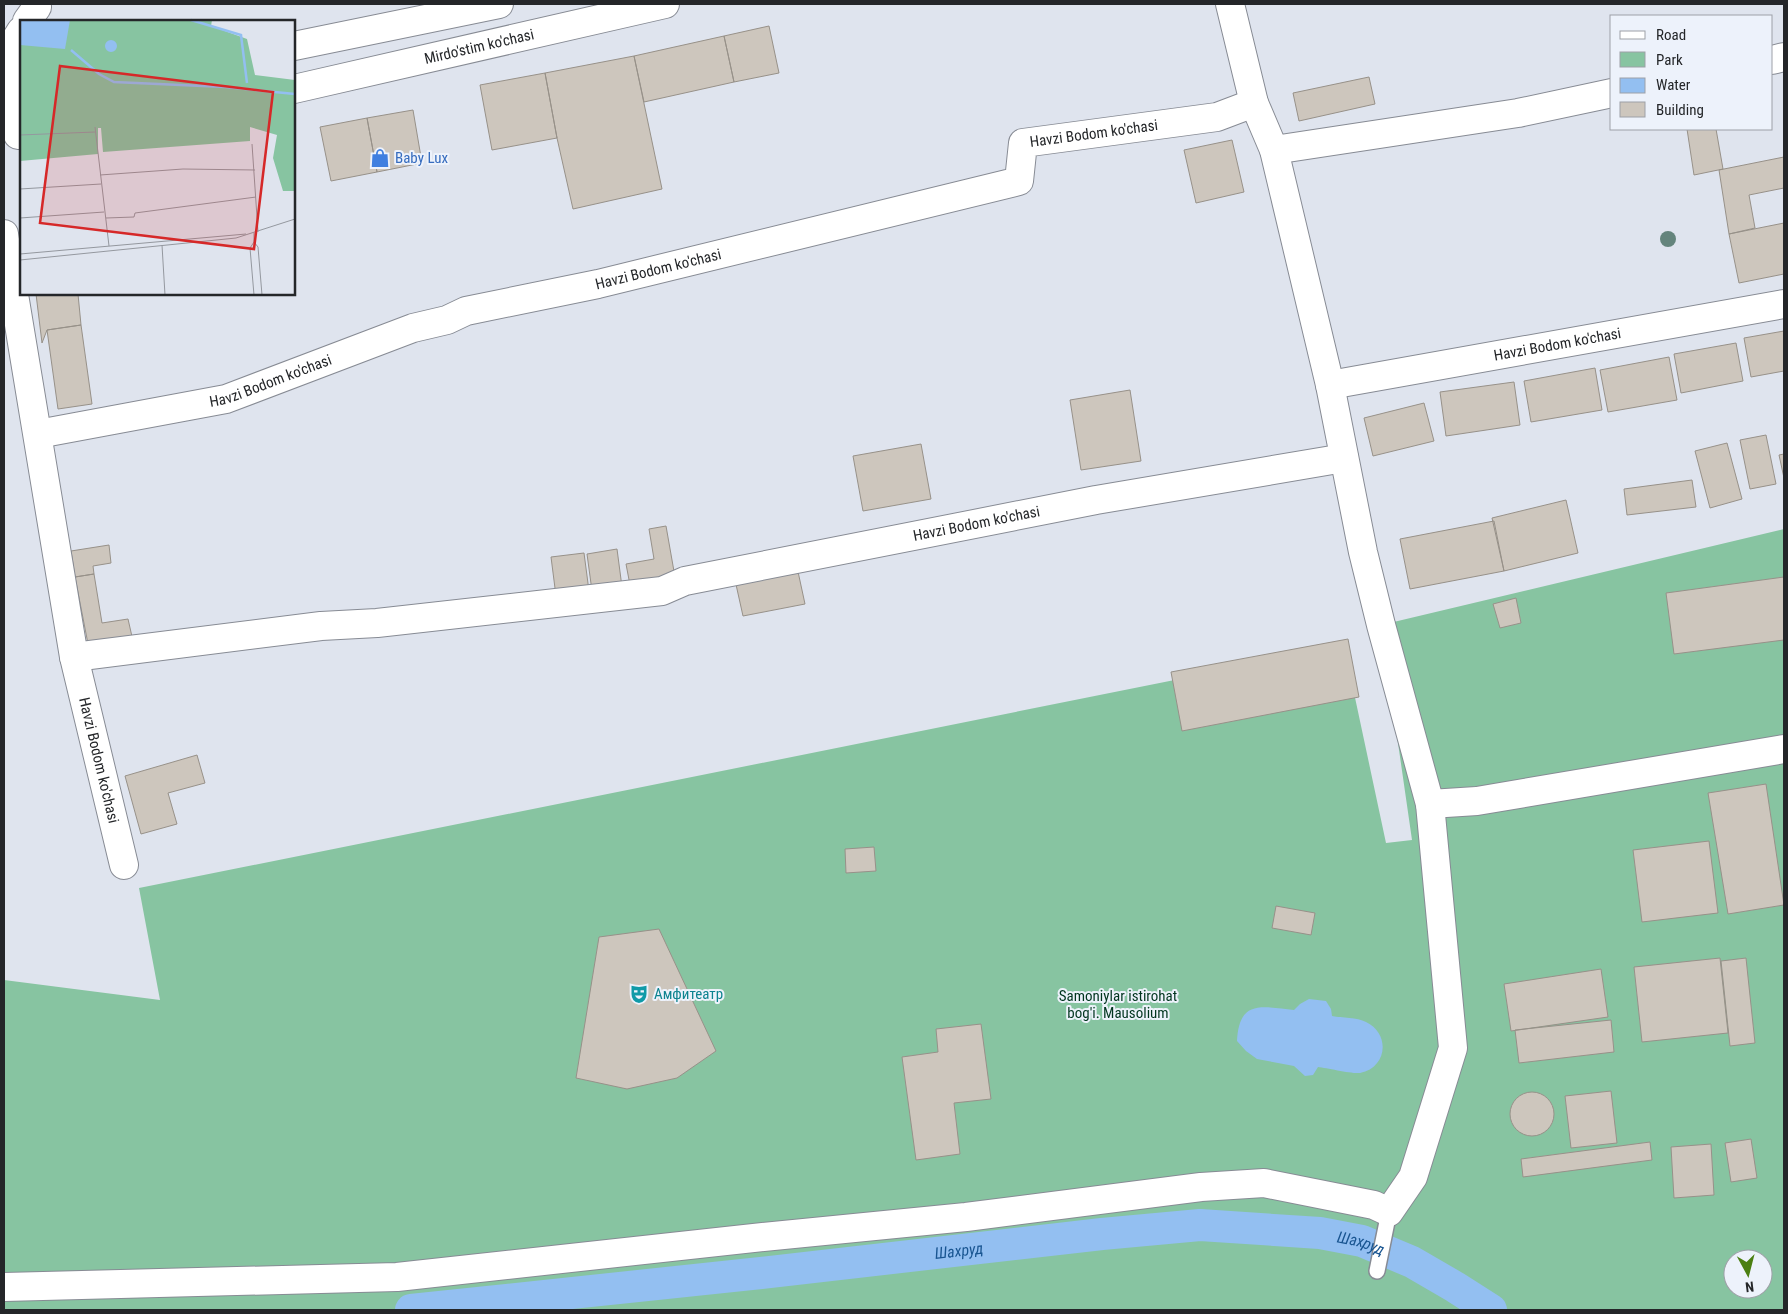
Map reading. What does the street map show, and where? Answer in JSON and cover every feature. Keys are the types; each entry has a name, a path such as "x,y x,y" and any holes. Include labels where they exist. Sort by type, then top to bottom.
{"street":[{"path":"28,20 36,4"},
{"path":"295,46 499,4"},
{"name":"Mirdo'stim ko'chasi","path":"295,89 665,4"},
{"path":"1230,4 1254,103 1274,150 1330,385 1363,552 1430,804 1453,1048 1413,1177 1386,1225"},
{"path":"14,136 5,54 20,32"},
{"path":"1274,150 1518,113 1610,94"},
{"name":"Havzi Bodom ko'chasi","path":"38,434 226,399 413,328 447,320 466,311 598,284 1019,181 1023,143 1217,117 1254,103"},
{"name":"Havzi Bodom ko'chasi","path":"4,234 74,657 124,865"},
{"name":"Havzi Bodom ko'chasi","path":"1330,385 1784,304"},
{"name":"Havzi Bodom ko'chasi","path":"74,657 321,626 377,624 662,590 685,580 1077,504 1344,458"},
{"path":"1430,804 1477,801 1784,750"},
{"path":"4,1287 397,1276 966,1217 1201,1188 1264,1183 1374,1204 1386,1225"}],"lane":[{"path":"1378,1266 1386,1225"}],"green space":[{"name":"Samoniylar istirohat bog'i. Mausolium","path":"1784,529 1784,1310 4,1310 4,980 160,1000 139,888 1344,646 1386,843 1412,840 1381,625"}],"water":[{"path":"1309,999 1326,1001 1331,1009 1332,1016 1358,1019 1374,1027 1382,1042 1380,1058 1376,1065 1360,1073 1318,1067 1313,1075 1305,1076 1294,1066 1257,1059 1237,1041 1242,1018 1247,1012 1262,1007 1294,1010"}],"building":[{"path":"769,26 779,73 734,82 724,36"},
{"path":"724,36 734,82 644,102 634,56"},
{"path":"634,56 662,189 573,209 545,73"},
{"path":"545,73 557,138 492,150 480,85"},
{"path":"1369,77 1375,104 1299,121 1293,93"},
{"path":"413,110 422,163 377,172 367,118"},
{"path":"367,118 377,172 331,181 320,127"},
{"path":"1687,130 1716,130 1723,169 1694,175"},
{"path":"1232,140 1244,192 1196,203 1184,150"},
{"path":"1784,157 1784,188 1749,195 1755,228 1729,234 1719,170"},
{"path":"1784,223 1784,274 1739,283 1729,234"},
{"path":"36,295 78,295 81,325 47,330 42,343"},
{"path":"81,325 92,404 58,409 47,330"},
{"path":"1784,331 1784,371 1751,377 1744,338"},
{"path":"1736,343 1743,381 1681,393 1674,354"},
{"path":"1669,357 1677,400 1608,412 1600,370"},
{"path":"1595,368 1602,410 1531,422 1524,381"},
{"path":"1514,382 1520,425 1446,436 1440,392"},
{"path":"1130,390 1141,461 1081,470 1070,400"},
{"path":"1424,403 1434,441 1373,456 1364,418"},
{"path":"1766,435 1776,484 1750,489 1740,440"},
{"path":"1727,443 1742,499 1710,508 1695,451"},
{"path":"921,444 931,499 863,511 853,456"},
{"path":"1784,454 1784,478 1779,455"},
{"path":"1692,480 1696,507 1627,515 1624,489"},
{"path":"1566,500 1578,553 1504,571 1492,518"},
{"path":"1494,521 1504,571 1410,589 1400,539"},
{"path":"666,526 675,577 630,585 626,564 654,559 649,529"},
{"path":"109,545 111,563 93,566 94,574 75,577 71,551"},
{"path":"617,549 622,587 592,591 587,554"},
{"path":"584,553 589,591 556,596 551,557"},
{"path":"797,567 805,604 743,616 735,580"},
{"path":"94,574 102,623 128,619 133,641 89,649 75,577"},
{"path":"1784,577 1784,640 1674,654 1666,593"},
{"path":"1516,598 1521,623 1500,628 1493,604"},
{"path":"1348,639 1359,697 1182,731 1171,672"},
{"path":"197,755 205,783 168,793 177,824 141,834 125,776"},
{"path":"1766,784 1784,905 1728,914 1708,793"},
{"path":"1709,841 1718,913 1642,922 1633,850"},
{"path":"874,847 876,871 846,873 845,849"},
{"path":"1276,906 1315,913 1311,935 1272,928"},
{"name":"Амфитеатр","path":"659,929 716,1051 677,1078 627,1089 576,1078 599,937"},
{"path":"1720,958 1728,1033 1642,1042 1634,967"},
{"path":"1746,958 1755,1043 1730,1046 1721,961"},
{"path":"1601,969 1608,1017 1511,1031 1504,984"},
{"path":"1611,1020 1614,1052 1519,1063 1515,1030"},
{"path":"981,1024 991,1099 954,1103 960,1154 916,1160 902,1057 938,1052 936,1029"},
{"path":"1611,1091 1617,1143 1571,1148 1565,1096"},
{"path":"1536,1092 1548,1098 1553,1105 1553,1123 1548,1130 1541,1135 1528,1136 1516,1130 1511,1123 1510,1110 1516,1098 1523,1093"},
{"path":"1751,1139 1757,1178 1731,1182 1725,1143"},
{"path":"1650,1142 1652,1160 1523,1177 1521,1159"},
{"path":"1711,1144 1714,1195 1674,1198 1671,1147"}],"waterway":[{"name":"Шахруд","path":"411,1310 1102,1234 1200,1225 1320,1233 1362,1241 1412,1262 1491,1310"}],"place":[{"name":"Baby Lux","path":"380,158"},
{"name":"Амфитеатр","path":"639,994"}]}
